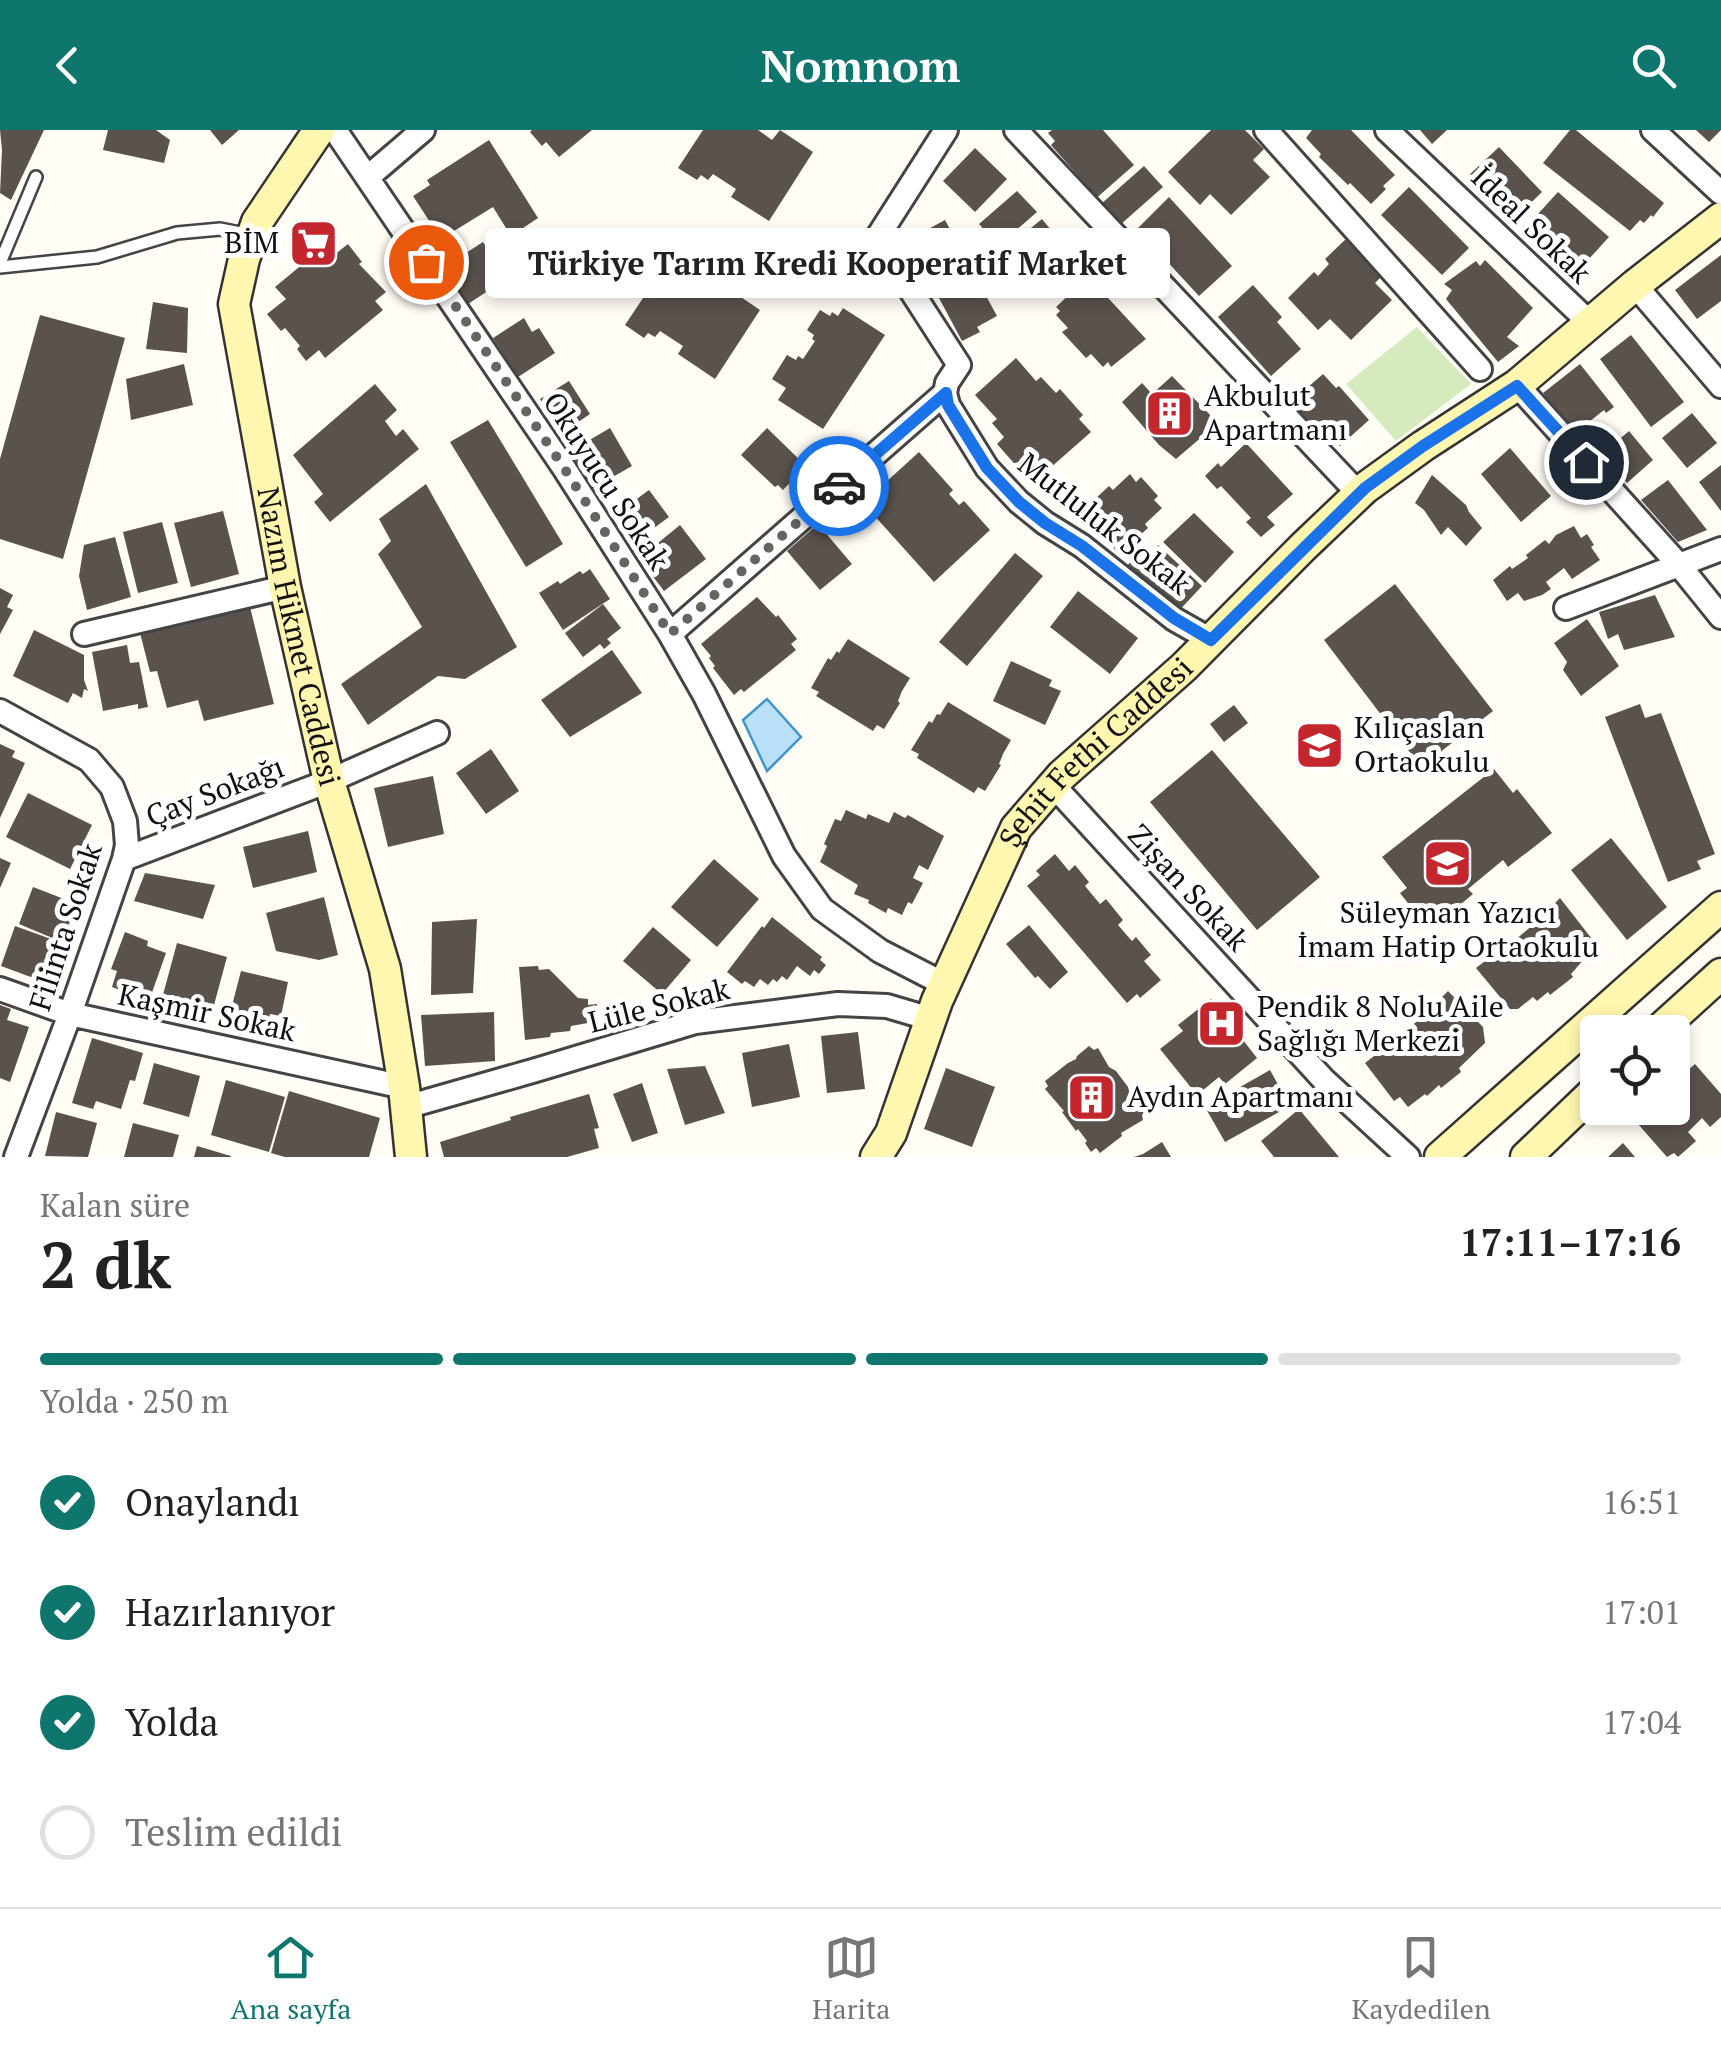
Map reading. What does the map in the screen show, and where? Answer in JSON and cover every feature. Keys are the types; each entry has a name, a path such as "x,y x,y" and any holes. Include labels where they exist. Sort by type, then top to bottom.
{"street":[{"name":"Nazım Hikmet Caddesi","path":"319,130 257,222 234,304 285,587 329,781 384,968 411,1157"},
{"name":"Okuyucu Sokak","path":"335,130 564,468 670,634 784,856 822,909 880,951 944,984"},
{"path":"368,177 423,130"},
{"name":"Mutluluk Sokak","path":"946,130 877,238 958,365 947,384 948,405 987,468 1019,502 1174,618 1211,640"},
{"path":"1016,130 1358,494"},
{"path":"1266,130 1480,369"},
{"name":"İdeal Sokak","path":"1386,130 1590,323"},
{"path":"1653,130 1721,193"},
{"name":"Şehit Fethi Caddesi","path":"876,1157 891,1133 944,984 1016,828 1053,785 1184,667 1358,494 1423,446 1517,386 1636,284 1721,218"},
{"path":"1636,284 1721,386"},
{"path":"1517,386 1721,617"},
{"path":"670,634 946,393"},
{"path":"1566,608 1721,549"},
{"path":"84,634 285,587"},
{"name":"Filinta Sokak","path":"0,712 89,760 112,786 125,821 127,845 16,1157"},
{"name":"Çay Sokağı","path":"124,859 329,781 437,733"},
{"name":"Zişan Sokak","path":"1053,785 1322,1079 1408,1157"},
{"path":"1440,1157 1721,907"},
{"path":"1676,1015 1721,974"},
{"name":"Kaşmir Sokak","path":"0,989 70,1014 405,1097"},
{"name":"Lüle Sokak","path":"405,1097 536,1070 695,1022 838,1004 887,1006 931,1019"},
{"path":"1526,1157 1580,1105"}],"lane":[{"path":"36,177 0,265 97,257 177,233 220,229 252,235"}],"green space":[{"path":"1417,327 1471,384 1396,441 1346,384"}],"water":[{"path":"767,699 801,737 767,771 743,720"}],"building":[{"path":"0,130 44,130 11,200 0,193"},
{"path":"108,130 156,130 170,140 164,163 103,150"},
{"path":"210,130 239,130 222,145"},
{"path":"532,130 592,130 559,157 546,142 542,146"},
{"path":"703,130 758,130 772,140 780,130 813,152 769,221 731,197 736,189 713,174 708,180 701,175 697,180 678,168"},
{"path":"1103,130 1134,165 1093,201 1083,189 1087,186 1051,145 1055,141 1048,133"},
{"path":"1211,130 1245,130 1264,149 1253,160 1270,177 1231,215 1210,194 1200,205 1168,172"},
{"path":"1312,130 1351,130 1395,175 1371,204 1319,157 1321,154 1306,138"},
{"path":"1420,130 1447,130 1432,144"},
{"path":"1570,130 1576,130 1664,203 1653,217 1644,223 1640,220 1630,231 1543,163"},
{"path":"1696,130 1721,130 1709,142"},
{"path":"489,140 538,218 511,236 493,207 441,239 413,196 430,185 427,180"},
{"path":"1499,147 1542,192 1510,223 1467,177"},
{"path":"975,148 1007,179 975,212 943,181"},
{"path":"1144,166 1163,187 1120,225 1101,204"},
{"path":"1409,187 1469,248 1442,275 1381,215"},
{"path":"1017,191 1037,212 998,246 979,224"},
{"path":"1558,192 1609,237 1577,272 1527,226"},
{"path":"1169,197 1232,266 1199,296 1137,229"},
{"path":"1042,219 1060,241 1023,271 1005,249"},
{"path":"945,220 997,316 977,327 980,332 962,341 908,240"},
{"path":"1349,236 1385,273 1375,283 1392,300 1351,340 1330,319 1318,330 1288,298 1314,272 1318,276 1329,264 1325,259"},
{"path":"483,242 506,279 465,306 441,269"},
{"path":"348,244 362,262 359,264 386,292 375,301 383,310 325,358 319,350 306,361 297,349 300,346 267,314 286,299 275,287 321,249 329,259"},
{"path":"677,247 697,260 691,278 720,297 726,287 760,310 715,379 678,354 683,346 660,331 655,337 648,333 644,338 625,325"},
{"path":"1721,255 1721,301 1697,319 1675,290"},
{"path":"1485,260 1533,308 1507,337 1519,346 1498,362 1446,299 1452,290 1444,284 1476,261 1480,266"},
{"path":"1086,274 1146,339 1111,367 1108,362 1103,367 1091,354 1086,358 1062,332 1068,328 1056,315 1060,311 1056,307"},
{"path":"1253,285 1282,317 1277,322 1301,349 1271,376 1218,317"},
{"path":"153,302 188,308 187,353 146,349"},
{"path":"843,308 885,335 823,429 778,400 786,388 772,379 787,355 803,359 815,341 807,330 820,310 838,316"},
{"path":"40,315 125,338 63,559 0,539 0,459"},
{"path":"524,318 532,332 539,328 555,353 518,377 493,338"},
{"path":"1631,335 1684,402 1651,427 1600,359"},
{"path":"1016,358 1036,381 1041,377 1056,393 1060,389 1083,415 1079,419 1091,432 1041,476 1028,461 1019,469 997,444 1004,437 992,423 997,419 975,395"},
{"path":"184,364 193,405 131,420 126,379"},
{"path":"1580,364 1614,407 1606,413 1604,410 1575,433 1543,393"},
{"path":"1323,374 1369,420 1340,446 1334,440 1329,444 1291,402"},
{"name":"Akbulut Apartmanı","path":"1172,376 1218,423 1176,459 1122,402 1142,383 1152,394"},
{"path":"569,381 590,414 562,433 540,399"},
{"path":"375,384 397,410 385,421 396,436 403,429 419,449 330,522 314,502 323,494 293,455"},
{"path":"1692,413 1717,443 1687,468 1662,438"},
{"path":"488,420 563,544 526,567 450,442"},
{"path":"610,428 632,466 590,490 569,452"},
{"path":"767,428 806,466 783,490 741,455"},
{"path":"1629,431 1653,460 1627,483 1602,454"},
{"path":"1246,443 1293,494 1267,517 1275,525 1261,537 1246,522 1251,518 1221,486 1217,489 1205,476 1218,463 1221,467"},
{"path":"1510,448 1551,496 1521,522 1481,474"},
{"path":"919,452 953,490 949,494 959,505 964,501 990,530 934,582 863,503"},
{"path":"1721,465 1721,511 1699,482"},
{"path":"1130,474 1136,482 1141,477 1158,496 1154,500 1162,508 1145,524 1148,528 1119,554 1081,512 1109,486 1113,490"},
{"path":"1432,475 1466,505 1482,528 1466,546 1448,527 1441,535 1415,503"},
{"path":"1668,480 1707,530 1678,542 1641,500"},
{"path":"426,484 517,647 465,679 438,676 368,725 341,684 422,627 378,554 391,541 379,519"},
{"path":"649,490 669,517 635,542 615,515"},
{"path":"223,511 239,574 191,587 174,523"},
{"path":"1194,513 1234,552 1205,583 1163,542"},
{"path":"162,522 178,583 138,593 123,532"},
{"path":"818,524 852,564 820,590 787,551"},
{"path":"680,525 706,559 664,591 645,566 665,551 658,543"},
{"path":"1574,526 1581,538 1587,534 1600,560 1572,579 1564,568 1546,582 1551,589 1542,595 1524,601 1518,593 1507,601 1493,580 1528,558 1526,555 1545,540 1549,544 1556,535"},
{"path":"115,537 131,597 87,610 79,576 84,545"},
{"path":"1158,545 1202,586 1174,616 1124,569 1139,553 1145,559"},
{"path":"1015,553 1043,576 967,666 939,642"},
{"path":"590,569 610,599 563,630 539,593"},
{"path":"1395,584 1493,711 1421,767 1324,640"},
{"path":"0,588 13,595 7,607 13,610 0,634"},
{"path":"1078,591 1138,638 1110,674 1050,627"},
{"path":"1655,595 1675,637 1624,650 1618,634 1608,639 1599,612"},
{"path":"757,597 797,639 791,644 796,650 744,692 741,689 734,695 701,644"},
{"path":"249,603 274,704 204,721 198,700 167,708 157,671 150,672 139,629"},
{"path":"603,604 621,628 607,639 611,643 604,649 600,644 583,657 565,633"},
{"path":"1587,619 1619,666 1581,696 1563,670 1567,662 1554,643"},
{"path":"34,630 84,655 88,691 84,689 82,698 73,693 68,703 13,676"},
{"path":"848,639 910,678 884,729 877,725 873,731 816,696 819,692 811,688 828,658 831,660 839,653"},
{"path":"127,645 130,663 139,662 148,707 138,709 138,704 103,711 92,652"},
{"path":"612,650 642,693 570,737 541,700"},
{"path":"1011,661 1052,680 1049,686 1061,691 1045,725 993,701"},
{"path":"948,702 1011,740 985,791 978,787 974,793 917,758 919,754 911,750 929,721 932,723 940,715"},
{"path":"1640,704 1645,718 1661,713 1715,854 1697,861 1701,869 1668,882 1605,717"},
{"path":"1234,705 1248,723 1224,742 1210,724"},
{"path":"0,744 15,751 12,757 25,763 0,818"},
{"path":"491,749 519,791 486,814 456,773"},
{"name":"Kılıçaslan Ortaokulu","path":"1212,750 1320,877 1257,930 1150,802"},
{"path":"1494,769 1513,793 1517,789 1552,833 1508,867 1503,860 1468,889 1473,894 1438,923 1434,919 1426,926 1400,893 1407,888 1382,857"},
{"path":"433,776 444,834 388,847 374,788"},
{"path":"28,793 92,825 70,869 6,837"},
{"path":"846,810 889,823 894,812 905,818 908,815 944,836 928,870 919,865 913,878 923,883 902,915 888,908 886,913 854,894 858,885 820,862 835,819 841,821"},
{"path":"308,831 317,872 253,888 243,847"},
{"path":"1611,838 1667,907 1627,940 1571,870"},
{"path":"1055,854 1069,871 1075,865 1100,904 1106,899 1123,920 1118,925 1132,941 1136,937 1151,955 1144,961 1161,980 1140,998 1137,994 1127,1003 1027,886 1040,875 1036,871"},
{"path":"0,858 11,863 0,888"},
{"path":"714,859 759,899 717,947 671,907"},
{"path":"145,873 215,885 203,919 134,901"},
{"path":"33,887 77,904 62,942 19,924"},
{"path":"324,897 338,955 319,960 276,951 266,913"},
{"path":"1560,898 1592,939 1592,950 1571,974 1573,977 1550,995 1548,992 1537,1001 1533,997 1518,1009 1510,1009 1476,968 1503,940 1507,947 1534,924 1529,917 1545,905 1548,910"},
{"path":"772,917 822,957 820,960 826,965 819,974 814,970 810,976 797,966 787,980 782,976 768,985 760,979 754,987 745,981 742,984 727,972"},
{"path":"477,919 473,993 431,995 432,922"},
{"path":"1029,925 1068,972 1050,989 1038,976 1035,978 1006,944"},
{"path":"15,926 62,943 47,983 1,966"},
{"path":"653,927 691,960 662,994 623,961"},
{"path":"125,932 166,953 149,1001 112,987 117,971 111,969"},
{"path":"177,943 227,957 211,1016 161,1002"},
{"path":"538,966 539,970 549,969 578,998 588,999 588,1005 597,1004 599,1021 571,1026 570,1031 551,1033 550,1037 525,1040 519,967"},
{"path":"241,971 288,982 281,1016 270,1014 266,1031 228,1021"},
{"path":"1448,991 1483,1027 1485,1043 1459,1068 1461,1072 1408,1107 1400,1097 1394,1101 1365,1063 1378,1053 1374,1048 1391,1034 1395,1040 1422,1017 1418,1011 1433,999 1436,1003"},
{"path":"1211,999 1257,1058 1225,1084 1219,1077 1197,1095 1160,1049 1183,1031 1178,1025"},
{"path":"0,1005 11,1009 7,1020 29,1027 10,1082 0,1078"},
{"path":"494,1012 495,1061 425,1066 421,1015"},
{"path":"858,1032 865,1089 827,1093 821,1036"},
{"path":"92,1038 143,1053 121,1109 96,1101 93,1109 72,1103"},
{"path":"789,1044 800,1097 752,1107 742,1053"},
{"name":"Aydın Apartmanı","path":"1089,1046 1098,1048 1130,1095 1146,1109 1143,1120 1121,1133 1100,1153 1096,1148 1091,1152 1087,1141 1045,1089 1045,1081"},
{"path":"154,1063 200,1076 189,1117 143,1104"},
{"path":"1695,1064 1721,1094 1721,1117 1710,1127 1702,1118 1688,1132 1696,1141 1678,1157 1674,1153 1667,1157 1639,1125 1690,1125 1690,1068"},
{"path":"705,1066 725,1113 685,1125 667,1069"},
{"path":"946,1068 995,1087 972,1147 924,1129"},
{"path":"1270,1070 1290,1106 1225,1142 1205,1107"},
{"path":"226,1080 285,1097 269,1152 211,1135"},
{"path":"642,1083 658,1133 632,1142 613,1094"},
{"path":"289,1091 380,1118 369,1157 285,1157 271,1153"},
{"path":"589,1094 599,1128 594,1129 599,1148 567,1157 444,1157 440,1142"},
{"path":"1299,1109 1339,1157 1274,1157 1261,1141"},
{"path":"56,1112 97,1123 88,1157 45,1156"},
{"path":"133,1123 179,1135 173,1157 124,1157"},
{"path":"1162,1142 1171,1157 1134,1157 1143,1154"},
{"path":"1623,1143 1635,1157 1608,1157"},
{"path":"197,1146 231,1156 231,1157 194,1157"}],"way so far":[{"path":"426,262 670,634 839,486"}],"place":[{"name":"BİM","path":"314,243"},
{"name":"Türkiye Tarım Kredi Kooperatif Market","path":"426,262"},
{"name":"Akbulut Apartmanı","path":"1169,413"},
{"name":"Kılıçaslan Ortaokulu","path":"1319,745"},
{"name":"Süleyman Yazıcı İmam Hatip Ortaokulu","path":"1448,864"},
{"name":"Pendik 8 Nolu Aile Sağlığı Merkezi","path":"1222,1024"},
{"name":"Aydın Apartmanı","path":"1092,1097"}],"route":[{"path":"839,486 946,393 948,405 987,468 1019,502 1174,618 1211,640 1365,488 1517,386 1586,462"}]}
